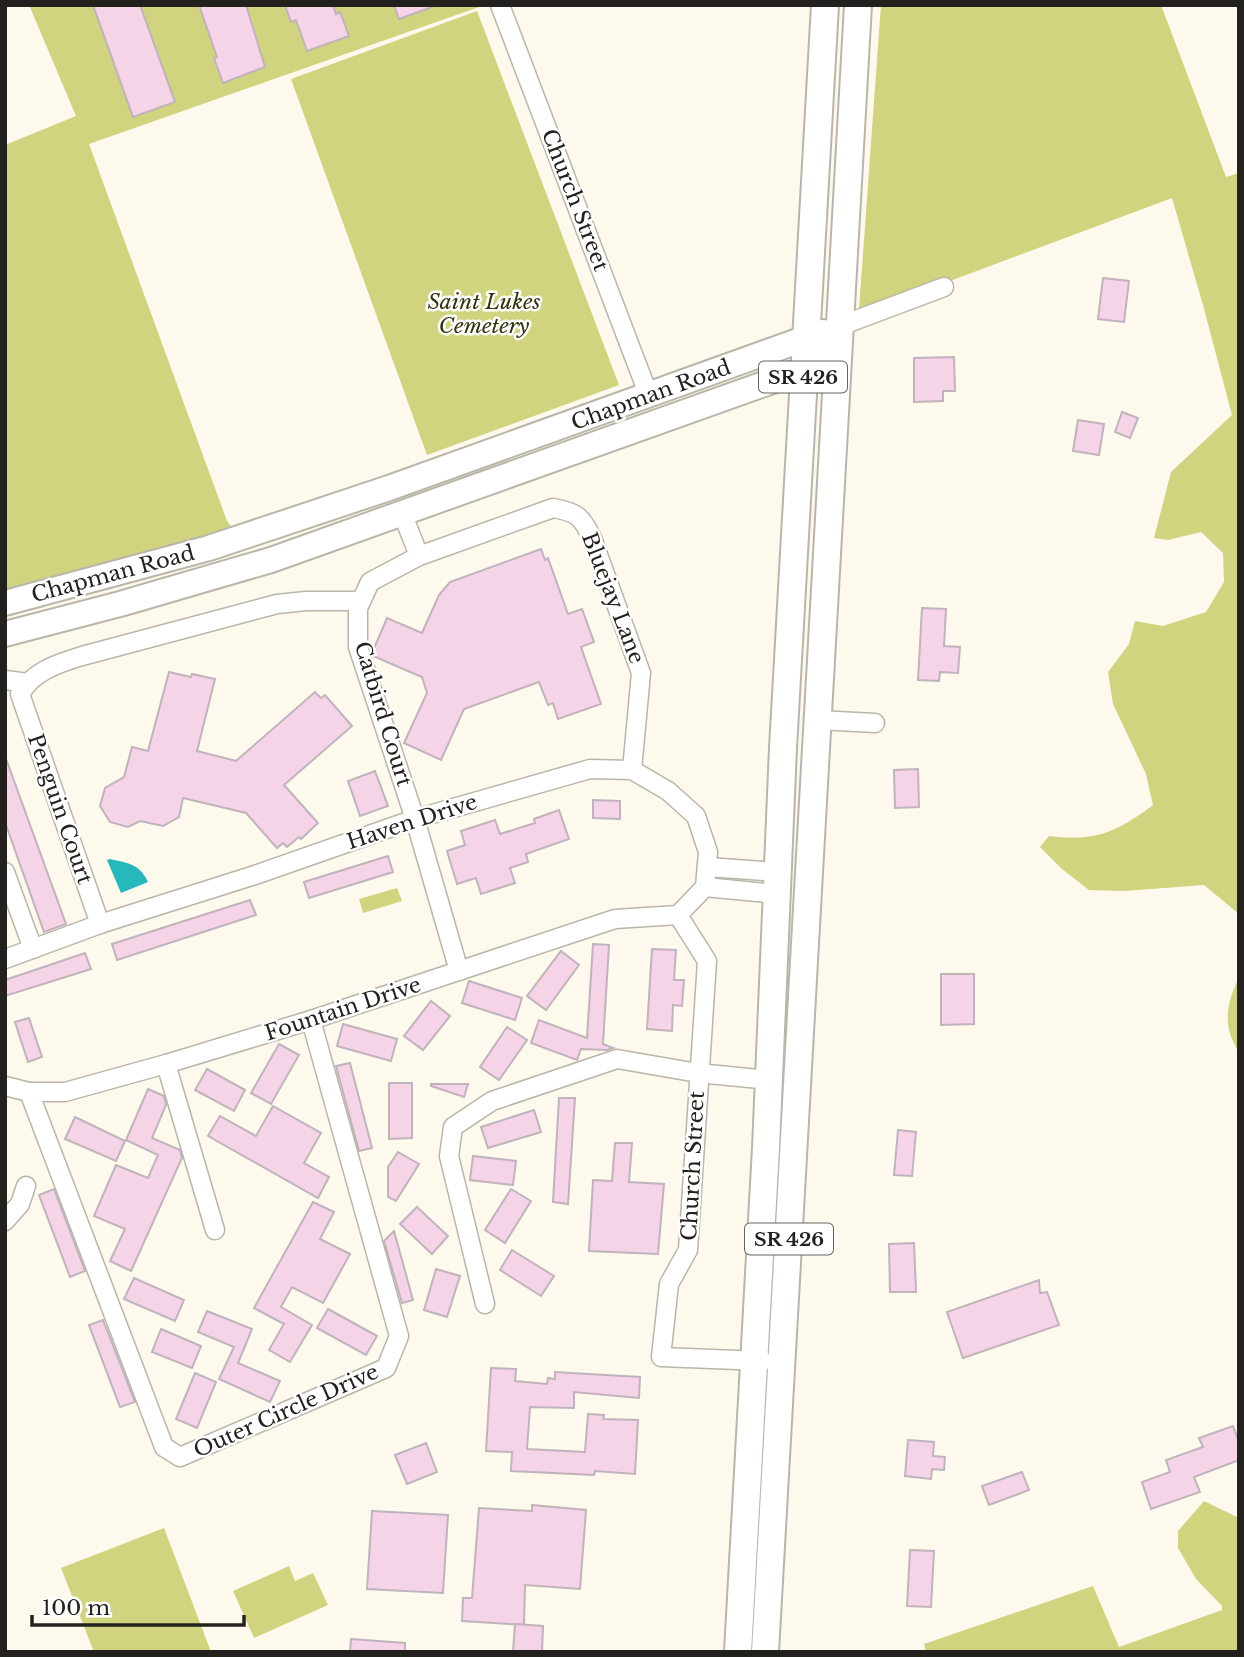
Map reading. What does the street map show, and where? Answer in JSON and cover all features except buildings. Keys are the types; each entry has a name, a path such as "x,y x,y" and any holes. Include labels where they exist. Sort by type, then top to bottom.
{"main road":[{"name":"SR 426","path":"738,1652 755,1361 776,883 803,370 825,5"},
{"name":"SR 426","path":"765,1652 858,5"}],"street":[{"name":"Church Street","path":"500,5 649,396"},
{"path":"803,370 840,326 944,287"},
{"name":"Chapman Road","path":"5,603 209,548 389,488 840,326"},
{"name":"Chapman Road","path":"5,634 271,560 803,370"},
{"name":"Bluejay Lane","path":"419,556 553,509 567,511 583,519 641,673 632,770"},
{"path":"5,680 24,688 56,664 277,604 361,601 370,582 419,556 403,515"},
{"name":"Catbird Court","path":"361,601 358,608 358,647 415,819 459,971"},
{"name":"Penguin Court","path":"24,688 100,924"},
{"path":"818,720 875,723"},
{"name":"Haven Drive","path":"5,959 100,924 249,877 415,819 590,769 632,770 668,791 696,816 708,852 708,867"},
{"path":"678,915 705,887 708,867 776,883"},
{"path":"5,873 33,949"},
{"path":"705,887 776,883"},
{"name":"Church Street","path":"678,915 707,961 688,1250 669,1284 661,1357 782,1363"},
{"name":"Fountain Drive","path":"5,1086 30,1092 65,1092 311,1020 615,919 678,915"},
{"name":"Outer Circle Drive","path":"30,1092 164,1447 180,1457 386,1368 399,1336 311,1020"},
{"path":"485,1304 449,1156 453,1127 492,1101 617,1059 698,1073 769,1080"},
{"path":"166,1064 215,1230"},
{"path":"5,1221 20,1204 26,1186"}],"green space":[{"path":"29,5 482,6 89,144 227,521 231,526 236,525 238,530 5,594 5,145 76,116"},
{"path":"881,5 1161,5 1226,177 1239,173 1239,914 1204,885 1124,891 1089,890 1040,847 1049,836 1080,837 1105,833 1153,805 1146,774 1113,704 1108,672 1129,644 1135,621 1163,626 1206,612 1224,582 1223,553 1201,532 1168,540 1154,538 1171,472 1232,415 1172,198 942,284 940,279 859,309"},
{"name":"Saint Lukes Cemetery","path":"477,11 619,385 427,455 291,79"},
{"path":"397,888 402,901 363,913 359,899"},
{"path":"1239,978 1239,1052 1230,1033 1228,1015 1231,997"},
{"path":"1204,1501 1239,1518 1239,1652 926,1652 924,1644 1093,1586 1119,1647 1222,1610 1222,1606 1196,1579 1178,1548 1178,1531"},
{"path":"164,1528 211,1652 94,1652 61,1568"},
{"path":"289,1566 295,1581 313,1573 328,1605 254,1638 233,1591"}],"water":[{"path":"107,860 137,868 148,882 121,893"}]}
